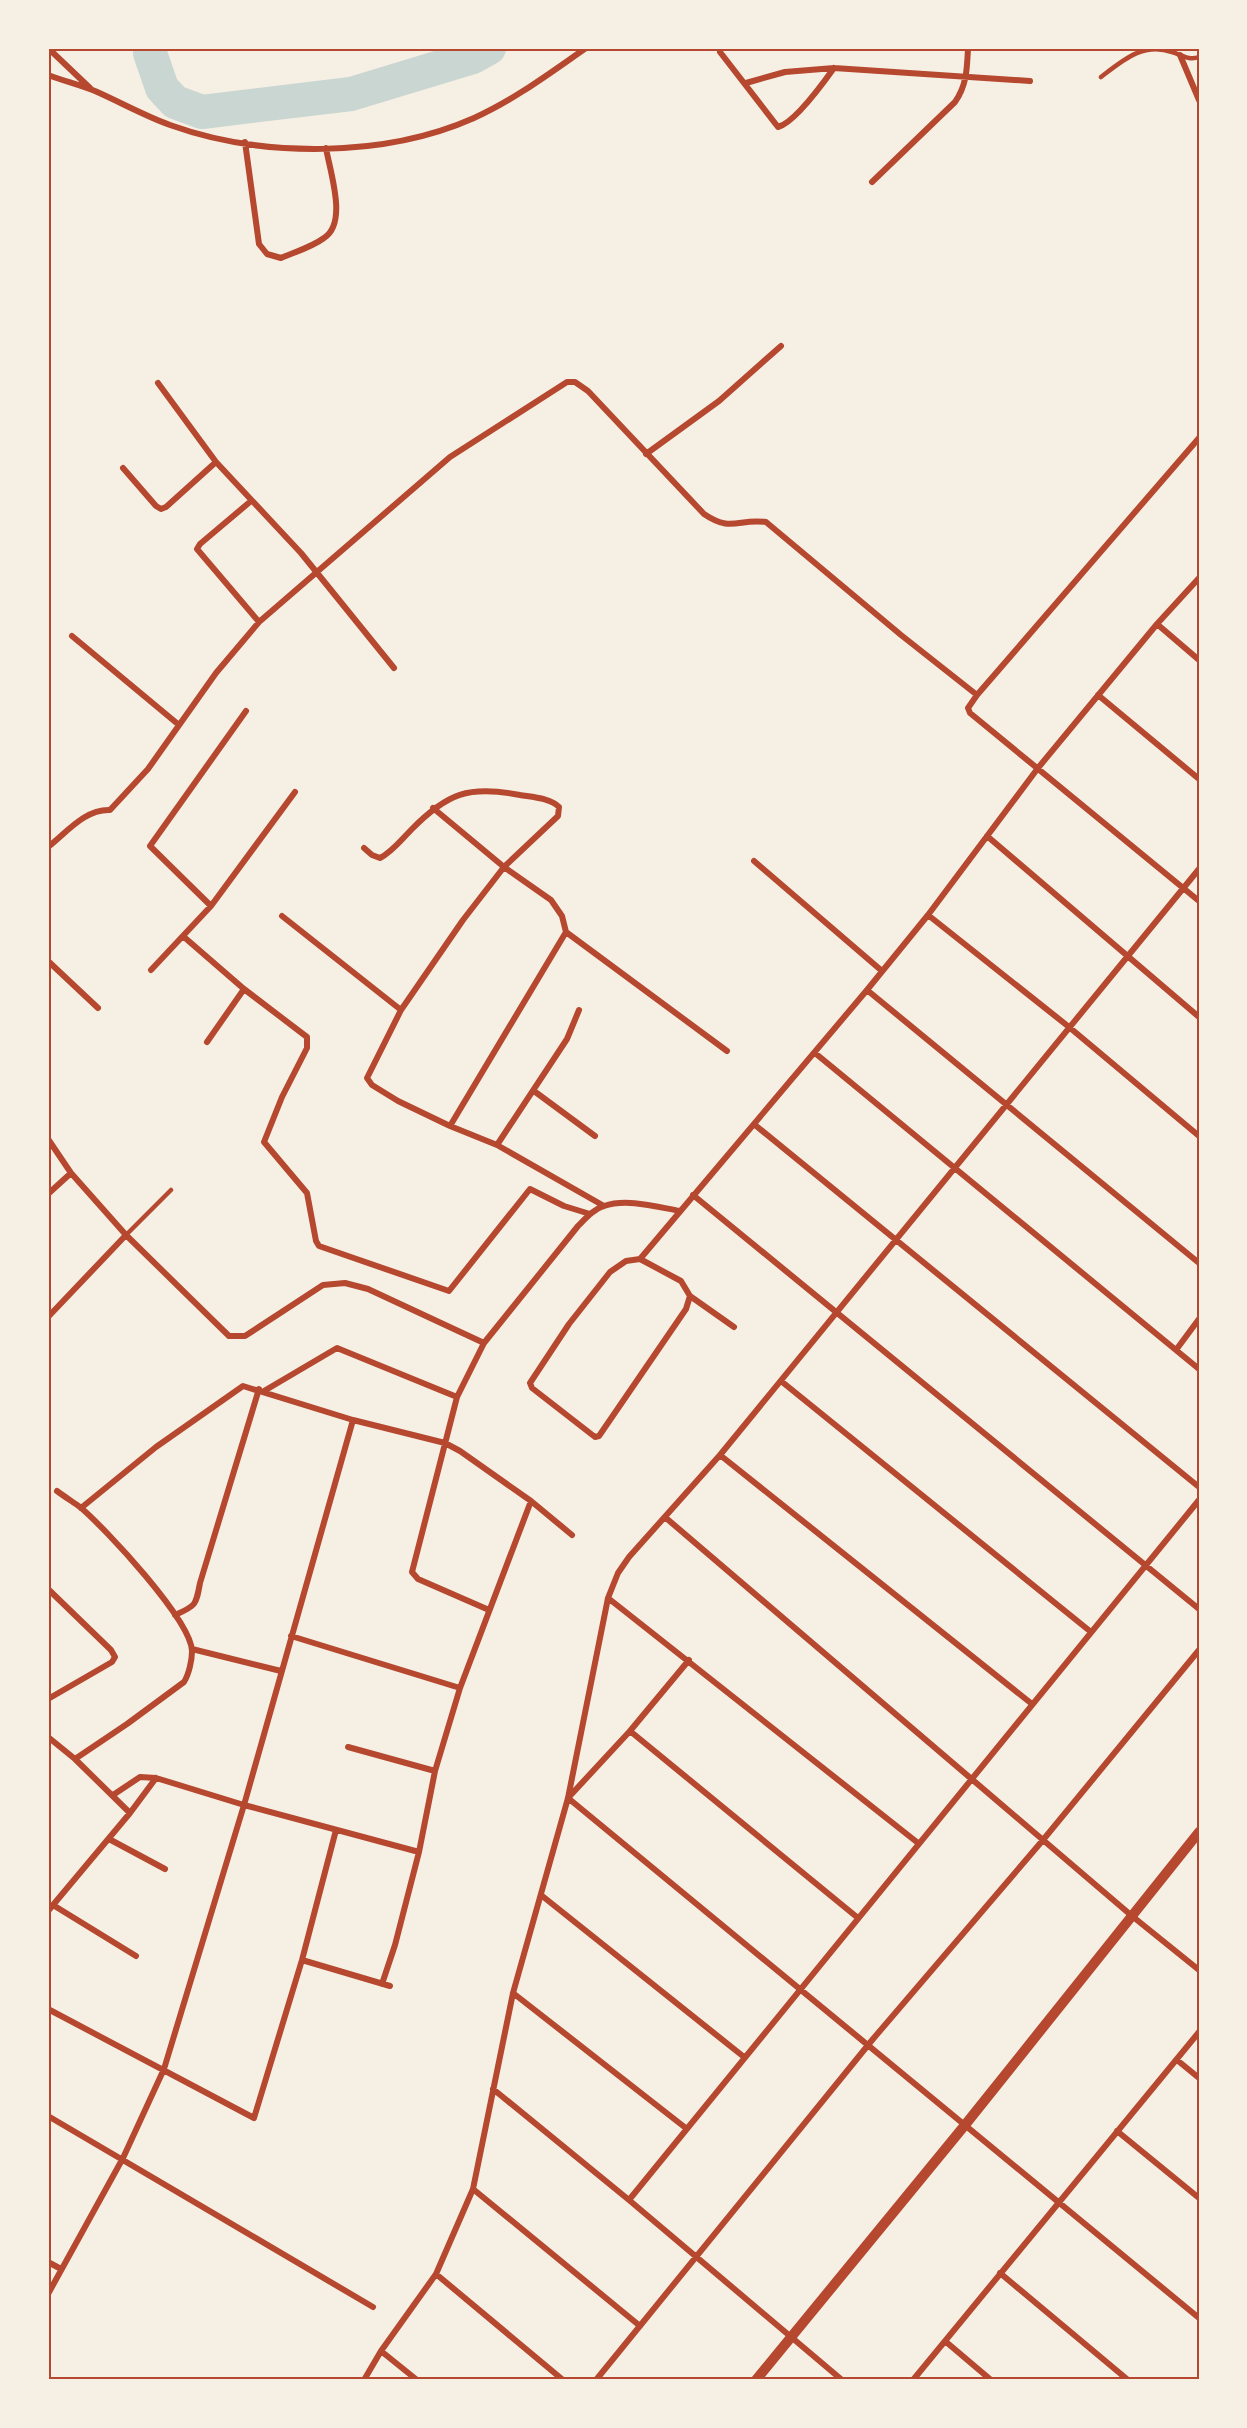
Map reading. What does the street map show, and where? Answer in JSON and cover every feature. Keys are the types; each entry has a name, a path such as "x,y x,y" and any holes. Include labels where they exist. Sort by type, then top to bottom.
{"street":[{"path":"48,48 93,90"},
{"path":"48,75 93,90 170,125 218,138 245,142 353,148 394,142 473,118 512,98 586,48"},
{"path":"872,182 955,102 964,88 968,48"},
{"path":"720,52 776,125 781,126 819,89 834,68"},
{"path":"1180,55 1199,100"},
{"path":"746,83 784,72 834,68 1030,81"},
{"path":"245,142 259,244 267,254 281,258 325,238 334,228 338,212 326,148"},
{"path":"646,454 737,387 781,346"},
{"path":"48,847 86,815 97,809 110,810 147,769 216,673 259,622 450,457 567,382 582,385 704,514 717,523 727,525 766,522 977,695"},
{"path":"158,383 216,462 317,572 394,668"},
{"path":"1199,438 968,708 969,712 1199,901"},
{"path":"123,468 161,509 216,462"},
{"path":"251,501 197,549 259,622"},
{"path":"640,1259 867,990 928,915 1038,768 1157,624 1199,578"},
{"path":"1157,624 1199,660"},
{"path":"72,636 179,726"},
{"path":"1098,695 1199,779"},
{"path":"211,906 150,846 246,711"},
{"path":"364,848 376,858 384,856 433,808 461,794 480,790 504,792 556,804 559,807 558,816 504,867 463,920 401,1010 369,1074 369,1082 398,1101 497,1145 604,1206"},
{"path":"151,970 211,906 295,792"},
{"path":"433,808 504,867 555,904 562,916 566,932 727,1051"},
{"path":"987,836 1199,1017"},
{"path":"754,861 882,971"},
{"path":"364,2380 381,2351 436,2274 474,2189 513,1993 568,1798 608,1598 618,1573 629,1557 720,1455 838,1313 1005,1104 1199,869"},
{"path":"928,915 1069,1027 1199,1136"},
{"path":"282,916 401,1010"},
{"path":"450,1126 566,932"},
{"path":"184,937 244,989 307,1037 307,1048 282,1097 264,1142 307,1193 316,1241 319,1246 449,1291 530,1190 564,1206 590,1214"},
{"path":"48,961 98,1008"},
{"path":"207,1042 244,989"},
{"path":"867,990 1199,1263"},
{"path":"497,1145 567,1039 579,1010"},
{"path":"815,1053 1199,1369"},
{"path":"534,1090 595,1136"},
{"path":"755,1125 1199,1487"},
{"path":"49,1141 71,1173 126,1235 225,1332 234,1337 245,1336 323,1285 335,1282 368,1288 484,1343"},
{"path":"48,1194 71,1173"},
{"path":"693,1195 1199,1609"},
{"path":"489,1610 418,1579 412,1572 457,1397 484,1343 590,1214 604,1206 638,1204 680,1210"},
{"path":"48,1317 126,1235"},
{"path":"690,1296 686,1309 599,1436 594,1436 532,1388 530,1383 569,1324 610,1272 626,1261 640,1259 681,1281 690,1296 734,1327"},
{"path":"1176,1350 1199,1319"},
{"path":"175,1615 192,1608 196,1602 261,1390 337,1348 457,1397"},
{"path":"781,1381 1092,1632"},
{"path":"81,1508 156,1447 238,1387 243,1386 353,1420 445,1443 531,1501 572,1535"},
{"path":"48,2294 123,2158 164,2069 244,1805 353,1420"},
{"path":"720,1455 1032,1704"},
{"path":"57,1491 81,1508 154,1585 175,1615 192,1649 188,1676 184,1682 75,1759"},
{"path":"629,2200 1199,1500"},
{"path":"382,1984 395,1945 419,1852 435,1771 460,1688 531,1501"},
{"path":"666,1518 1132,1916 1199,1970"},
{"path":"48,1589 111,1650 115,1657 112,1662 48,1699"},
{"path":"608,1598 918,1843"},
{"path":"291,1636 460,1688"},
{"path":"192,1649 281,1671"},
{"path":"596,2380 869,2044 1043,1840 1199,1650"},
{"path":"568,1798 630,1731 689,1660"},
{"path":"630,1731 858,1918"},
{"path":"48,1737 75,1759 130,1814"},
{"path":"348,1748 435,1771"},
{"path":"113,1796 140,1777 156,1778 244,1805 419,1852"},
{"path":"136,1956 50,1908 130,1814 156,1778"},
{"path":"568,1798 1199,2318"},
{"path":"48,2009 254,2118 302,1960 336,1830"},
{"path":"756,2380 965,2125 1199,1832"},
{"path":"109,1839 165,1869"},
{"path":"541,1895 744,2057"},
{"path":"302,1960 390,1986"},
{"path":"513,1993 687,2129"},
{"path":"913,2380 1199,2032"},
{"path":"1177,2060 1199,2078"},
{"path":"493,2089 697,2256 842,2380"},
{"path":"48,2116 373,2307"},
{"path":"1117,2131 1199,2198"},
{"path":"474,2189 640,2326"},
{"path":"48,2262 62,2269"},
{"path":"1000,2273 1128,2380"},
{"path":"436,2274 563,2380"},
{"path":"945,2341 991,2380"},
{"path":"381,2351 417,2380"}],"lane":[{"path":"1101,77 1139,51 1159,49 1189,58 1199,57"},
{"path":"126,1235 171,1190"}],"waterway":[{"path":"150,48 162,88 175,102 202,112 351,94 473,57 489,48"}]}
